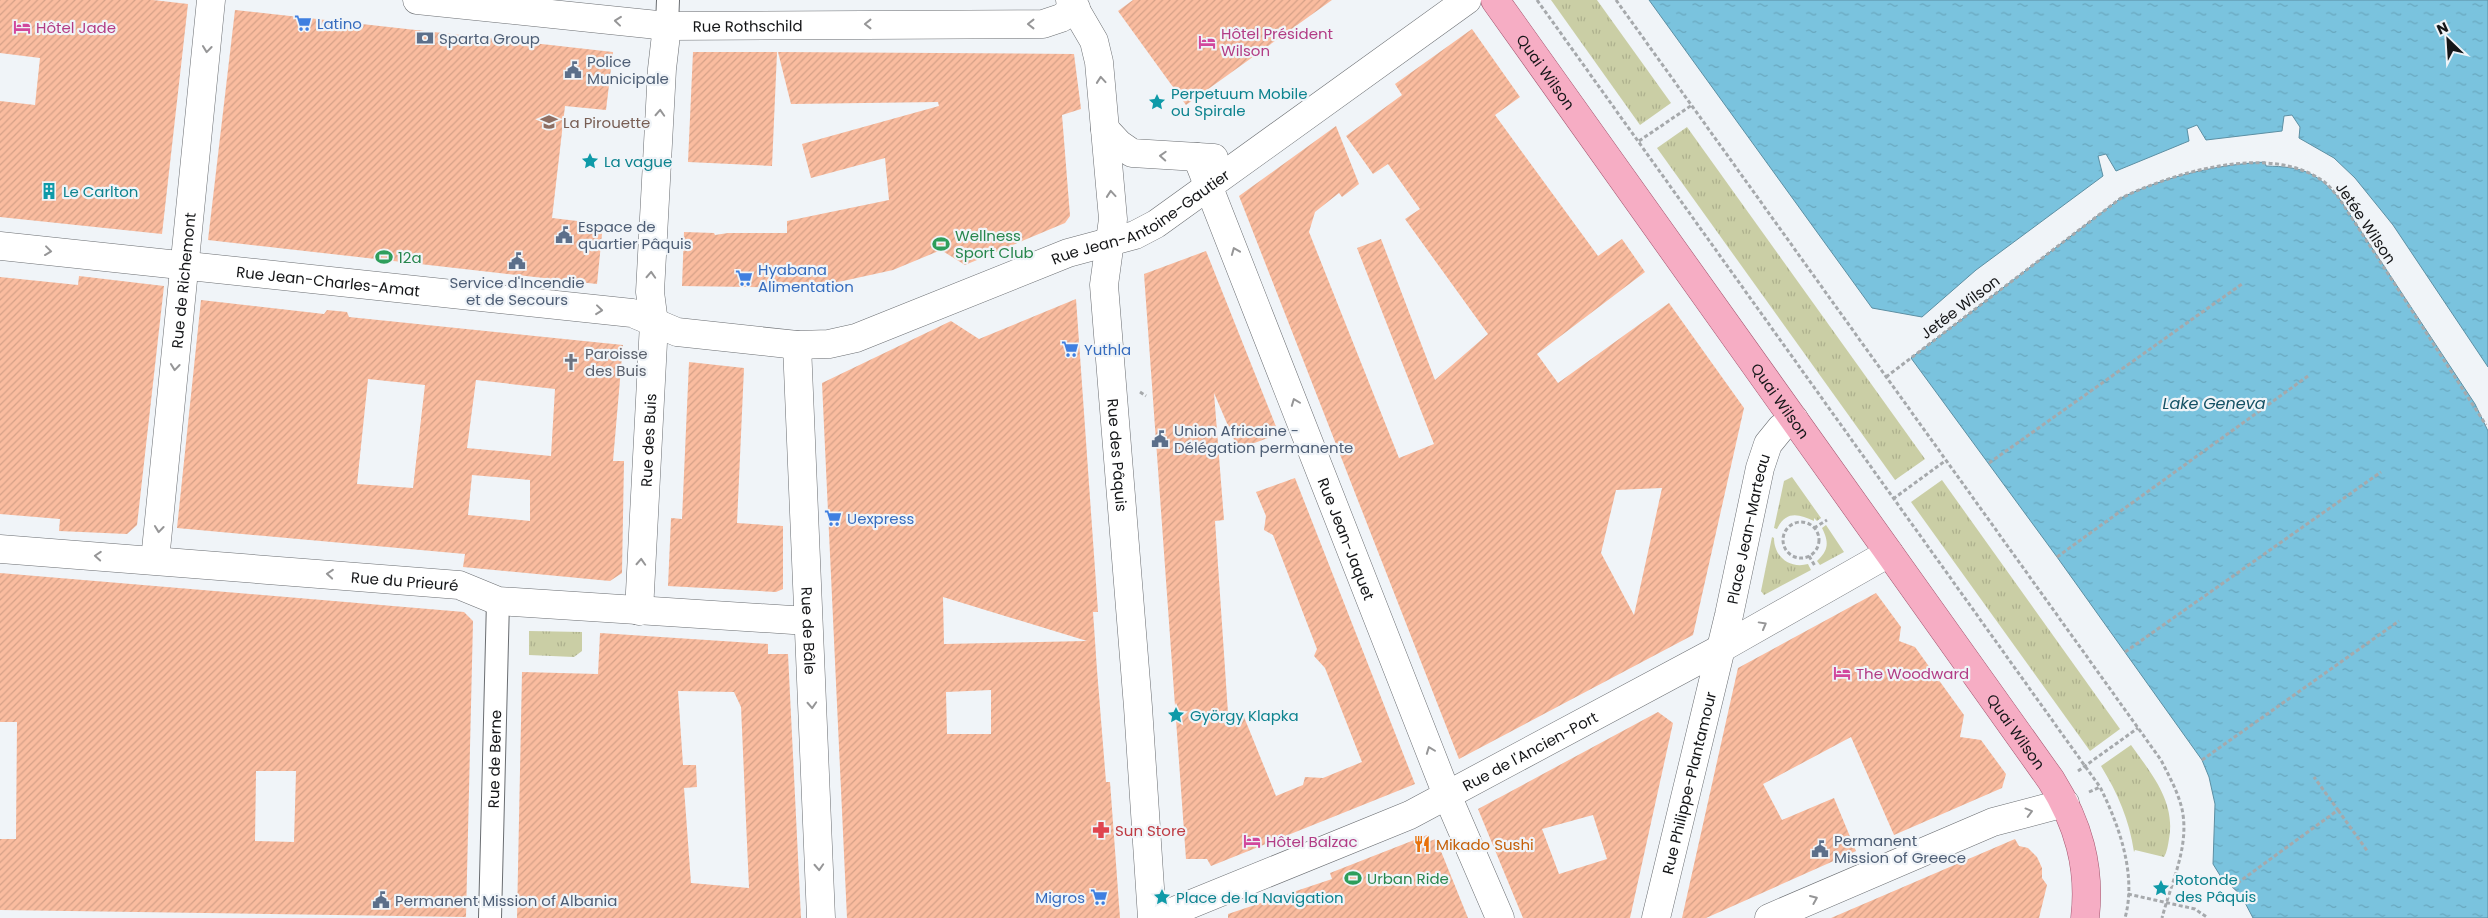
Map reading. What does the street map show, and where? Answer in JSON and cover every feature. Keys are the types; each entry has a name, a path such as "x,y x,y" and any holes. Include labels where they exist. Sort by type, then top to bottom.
{"main road":[{"name":"Quai Wilson","path":"1495,0 2065,803 2084,856 2087,878 2085,918"}],"street":[{"name":"Rue de Richemont","path":"156,560 211,0"},
{"name":"Rue Rothschild","path":"417,0 668,13 1043,24 1061,18 1073,4"},
{"name":"Rue Jean-Antoine-Gautier","path":"654,324 677,332 798,345 829,344 856,338 1068,253 1109,243 1135,234 1156,224 1467,0"},
{"name":"Rue des Pâquis","path":"1073,4 1094,41 1099,62 1113,219 1104,285 1137,698 1152,918"},
{"name":"Rue des Buis","path":"639,611 654,324 650,292 662,69 668,13"},
{"path":"1105,128 1119,144 1132,153 1247,158"},
{"name":"Rue Jean-Jaquet","path":"1197,157 1447,795 1500,918"},
{"name":"Rue Jean-Charles-Amat","path":"0,246 632,314 654,324"},
{"name":"Rue de Bâle","path":"798,345 821,918"},
{"name":"Place Jean-Marteau","path":"1720,649 1760,468 1768,444 1781,428 1794,419"},
{"name":"Rue du Prieuré","path":"0,548 459,585 498,601 808,621"},
{"name":"Rue de l'Ancien-Port","path":"1157,918 1410,815 1720,649 1889,553"},
{"name":"Rue de Berne","path":"490,918 498,601"},
{"name":"Rue Philippe-Plantamour","path":"1656,918 1720,649"},
{"path":"1769,918 1994,822 2065,803"}],"path":[{"path":"1537,0 2100,787 2114,817 2126,861 2128,894 2125,918"},
{"path":"1616,0 2161,760 2179,799 2184,828 2180,857 2162,918"},
{"path":"1639,141 1692,105"},
{"name":"Jetée Wilson","path":"1886,377 2121,198 2150,184 2190,172 2265,162 2294,167 2308,172 2325,182 2339,198 2486,425"},
{"path":"1989,463 2242,284"},
{"path":"2057,557 2308,376"},
{"path":"1893,499 1945,461"},
{"path":"2125,652 2382,472"},
{"path":"1814,528 1827,520"},
{"path":"1792,523 1808,523 1814,528 1818,535 1815,550 1801,558 1793,556 1787,551 1783,544 1783,536 1792,523"},
{"path":"2202,760 2399,621"},
{"path":"2074,774 2138,728"},
{"path":"2314,776 2368,852"},
{"path":"2232,887 2338,810"},
{"path":"2128,894 2195,909 2208,918"}],"green space":[{"path":"1551,0 1597,0 1671,103 1640,125"},
{"path":"1687,127 1925,459 1895,480 1657,148"},
{"path":"1792,477 1821,518 1817,521 1814,518 1814,521 1798,515 1789,516 1784,519 1777,529 1774,528 1784,481"},
{"path":"1942,480 2120,729 2090,751 1911,502"},
{"path":"1826,525 1844,552 1820,565 1817,561 1827,546 1822,528"},
{"path":"1772,537 1774,538 1777,551 1784,560 1795,565 1808,564 1811,570 1764,595 1761,591"},
{"path":"529,631 582,632 582,651 574,657 529,655"},
{"path":"2131,745 2154,777 2169,813 2169,839 2164,857 2135,850 2134,852 2122,807 2101,766"}],"water":[{"path":"1649,0 2488,0 2488,367 2393,225 2355,178 2334,158 2299,138 2300,127 2292,115 2284,116 2282,131 2206,140 2197,125 2187,129 2189,141 2116,171 2106,154 2098,156 2103,176 1976,270 1922,317 1872,308"},
{"name":"Lake Geneva","path":"2265,162 2266,166 2299,169 2307,172 2323,182 2339,198 2475,404 2488,431 2488,918 2253,918 2241,895 2221,877 2213,864 2215,804 2209,777 2202,760 2057,557 1911,358 2121,198 2138,190 2192,173 2228,166"}],"building":[{"path":"0,0 153,0 188,4 162,234 0,217 0,101 35,105 40,58 0,53"},
{"name":"Hôtel Président Wilson","path":"1133,0 1332,0 1186,105 1118,11"},
{"path":"235,10 613,52 606,110 565,106 552,218 603,224 597,284 208,240"},
{"path":"1472,29 1520,97 1495,115 1598,256 1622,239 1645,272 1537,354 1558,383 1669,303 1744,408 1693,635 1459,759 1239,196 1336,126 1359,184 1342,197 1339,193 1315,212 1309,232 1399,458 1434,444 1357,248 1381,239 1435,380 1488,334 1405,219 1420,209 1388,164 1373,174 1346,136 1402,95 1395,84","holes":["1662,488 1634,615 1601,553 1616,490"]},
{"path":"693,52 777,52 772,166 688,162"},
{"path":"778,52 1074,54 1081,109 1062,115 1070,216 1065,223 965,265 941,250 893,270 811,288 682,286 684,232 714,233 715,235 728,233 787,233 787,221 889,200 885,158 811,178 802,144 939,106 938,102 791,104"},
{"path":"1206,251 1279,434 1238,449 1214,393 1224,520 1215,521 1228,713 1242,712 1276,796 1303,785 1305,777 1323,778 1362,762 1325,668 1314,656 1317,649 1273,535 1264,530 1266,516 1256,492 1295,478 1415,784 1211,866 1207,859 1186,859 1144,274"},
{"path":"79,276 164,286 137,525 127,534 59,531 60,519 0,514 0,277 78,285"},
{"path":"1076,299 1098,612 1093,612 1097,670 1106,782 1110,782 1120,918 847,918 822,383 951,321 979,339","holes":["943,597 1087,641 944,644","991,690 991,734 947,734 946,692"]},
{"path":"201,300 324,314 327,310 347,312 349,317 623,345 613,461 624,461 622,573 610,581 463,567 465,554 177,528","holes":["368,379 425,385 413,488 357,484","476,380 555,389 551,456 467,448","472,475 530,480 530,521 468,515"]},
{"path":"689,362 744,368 737,523 783,526 783,589 776,592 668,586 671,518 682,519"},
{"path":"0,573 464,612 473,621 466,917 0,910 0,839 16,839 17,722 0,722","holes":["256,771 296,771 294,842 255,841"]},
{"path":"1876,593 1901,627 1899,641 1915,647 1964,715 1960,737 1981,740 2006,774 2002,788 1894,835 1851,737 1763,784 1782,820 1834,798 1856,851 1706,918 1682,918 1738,668"},
{"path":"600,633 768,644 768,654 788,654 801,918 517,918 522,672 598,674","holes":["678,691 734,692 741,707 749,888 691,883 684,788 697,787 696,765 683,765"]},
{"path":"1658,712 1673,723 1630,918 1523,918 1478,809","holes":["1593,815 1607,859 1559,874 1542,829"]},
{"path":"1427,835 1430,841 1436,839 1468,918 1228,918 1228,914 1332,879 1330,873"},
{"path":"2015,839 2019,846 2028,848 2037,857 2042,868 2042,878 2047,885 2039,918 1831,918"}],"place":[{"name":"Latino","path":"303,23"},
{"name":"Hôtel Jade","path":"22,27"},
{"name":"Sparta Group","path":"425,38"},
{"name":"Hôtel Président Wilson","path":"1207,42"},
{"name":"Police Municipale","path":"573,70"},
{"name":"Perpetuum Mobile ou Spirale","path":"1157,102"},
{"name":"La Pirouette","path":"549,122"},
{"name":"La vague","path":"590,161"},
{"name":"Le Carlton","path":"49,191"},
{"name":"Espace de quartier Pâquis","path":"564,235"},
{"name":"Wellness Sport Club","path":"941,244"},
{"name":"12a","path":"384,257"},
{"name":"Service d'Incendie et de Secours","path":"517,261"},
{"name":"Hyabana Alimentation","path":"744,278"},
{"name":"Yuthla","path":"1070,349"},
{"name":"Paroisse des Buis","path":"571,362"},
{"name":"Union Africaine - Délégation permanente","path":"1160,439"},
{"name":"Uexpress","path":"833,518"},
{"name":"The Woodward","path":"1842,673"},
{"name":"György Klapka","path":"1176,715"},
{"name":"Sun Store","path":"1101,830"},
{"name":"Hôtel Balzac","path":"1252,841"},
{"name":"Mikado Sushi","path":"1422,844"},
{"name":"Permanent Mission of Greece","path":"1820,849"},
{"name":"Urban Ride","path":"1353,878"},
{"name":"Rotonde des Pâquis","path":"2161,888"},
{"name":"Migros","path":"1099,897"},
{"name":"Place de la Navigation","path":"1162,897"},
{"name":"Permanent Mission of Albania","path":"381,900"}]}
